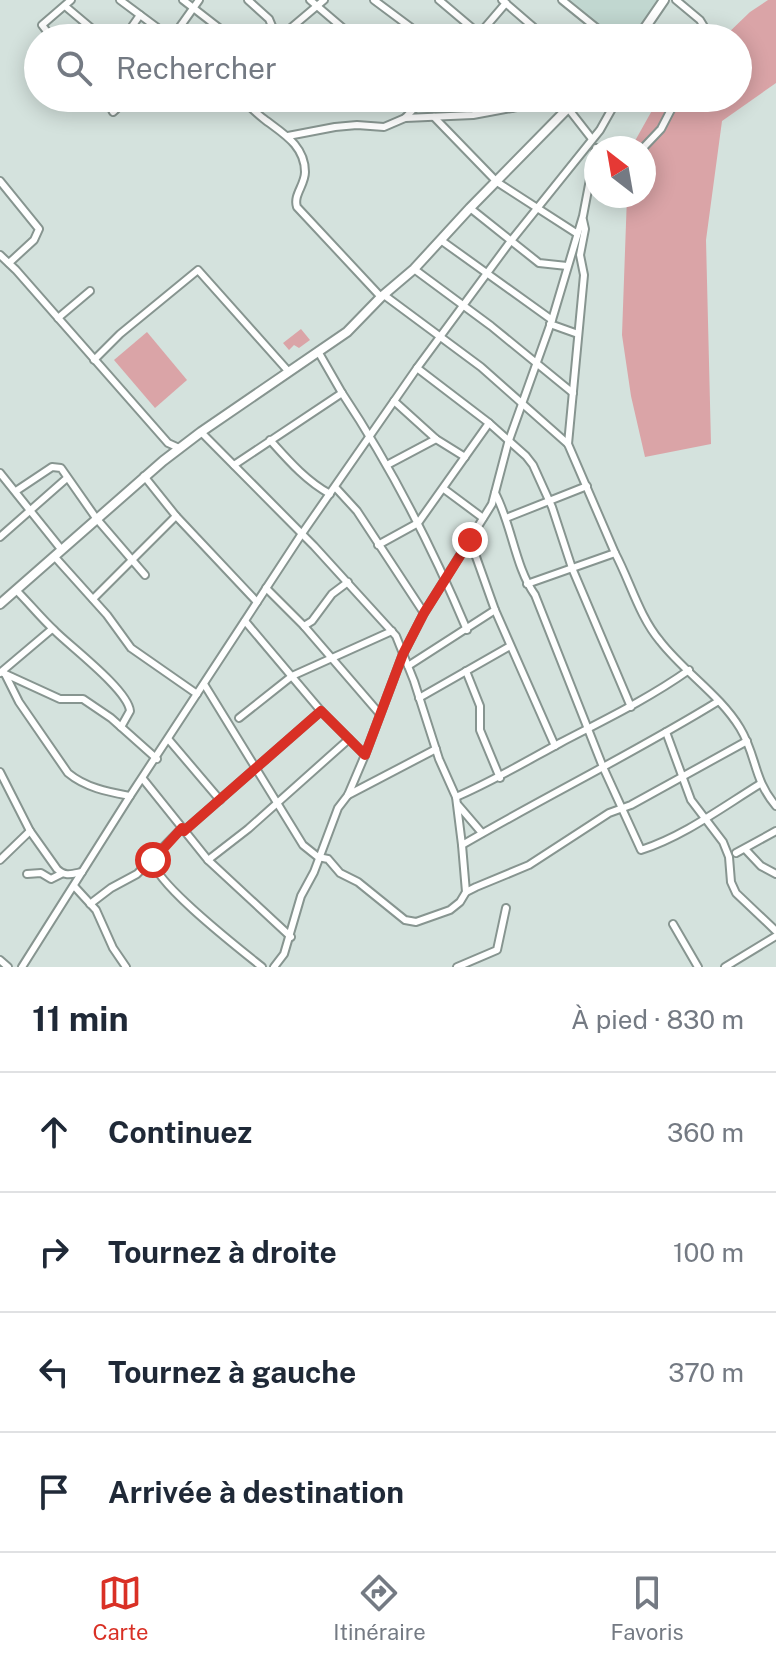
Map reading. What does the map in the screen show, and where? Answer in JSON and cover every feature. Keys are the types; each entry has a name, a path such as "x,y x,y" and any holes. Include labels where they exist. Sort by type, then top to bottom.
{"main road":[{"path":"648,24 664,0"},
{"path":"0,604 179,448 347,332 442,241 470,208 565,112"}],"street":[{"path":"43,24 71,0"},
{"path":"120,0 153,24"},
{"path":"183,0 213,24"},
{"path":"182,24 199,0"},
{"path":"248,0 271,24"},
{"path":"310,0 322,3 341,24"},
{"path":"374,0 406,24"},
{"path":"439,0 466,24"},
{"path":"562,0 592,24"},
{"path":"676,0 702,24"},
{"path":"489,24 505,1 530,24"},
{"path":"296,24 322,3"},
{"path":"65,6 86,24"},
{"path":"134,24 140,15"},
{"path":"256,112 288,136 300,154 305,173 295,199 297,207 383,296 440,336 568,444 615,553 655,634 738,725 747,741 760,784 776,806"},
{"path":"405,118 411,112"},
{"path":"288,136 345,126 384,127 405,118 490,112"},
{"path":"570,112 590,136"},
{"path":"595,136 610,112"},
{"path":"654,136 670,112"},
{"path":"434,117 497,182 576,233"},
{"path":"599,136 600,130"},
{"path":"22,967 301,535 463,304 584,149"},
{"path":"0,181 39,229 34,240 9,263"},
{"path":"470,208 539,263 567,266"},
{"path":"274,967 284,954 301,896 314,872 338,808 348,795 365,755 403,654 495,493 508,443 551,322 585,208"},
{"path":"568,444 584,275 580,255 585,229 583,216"},
{"path":"442,241 551,322 578,334"},
{"path":"0,256 168,443 179,448"},
{"path":"414,269 463,304 573,393"},
{"path":"94,360 120,334 198,270 289,372"},
{"path":"58,318 90,291"},
{"path":"319,353 418,523 467,630"},
{"path":"417,368 489,423 526,456 549,501 572,568 631,707"},
{"path":"234,465 342,393"},
{"path":"394,401 436,439 465,457"},
{"path":"378,545 418,523 489,423"},
{"path":"201,432 392,631 408,666 456,800 467,883 460,902 450,910 416,922 405,920 358,882 340,873 328,859 318,857 300,841 204,684"},
{"path":"387,465 436,439"},
{"path":"270,440 298,470 330,494"},
{"path":"16,491 52,467 61,468 96,518 145,575"},
{"path":"0,473 131,648 197,694"},
{"path":"144,476 176,516 257,602"},
{"path":"0,537 67,478"},
{"path":"506,518 587,486"},
{"path":"335,487 357,511 424,613"},
{"path":"444,489 483,518"},
{"path":"495,493 527,584 535,595 603,767 641,850 670,839 760,784"},
{"path":"93,599 176,516"},
{"path":"470,540 495,610 555,746"},
{"path":"527,584 615,553"},
{"path":"304,626 312,621 332,594 348,582"},
{"path":"266,588 304,626 379,713"},
{"path":"0,590 8,597"},
{"path":"16,590 126,700 130,711 121,727"},
{"path":"408,666 495,610"},
{"path":"245,621 321,711 365,755"},
{"path":"2,673 52,629"},
{"path":"239,718 292,676 392,631"},
{"path":"419,698 510,646"},
{"path":"456,800 631,707 689,670"},
{"path":"466,671 480,706 480,730 500,778"},
{"path":"2,673 60,699 83,699 157,759"},
{"path":"2,673 68,773 104,791 130,796"},
{"path":"462,845 717,702"},
{"path":"90,904 137,874 183,830 321,711"},
{"path":"666,732 691,800 726,850 736,893 776,934 725,967"},
{"path":"208,860 248,829 349,739"},
{"path":"169,740 220,800"},
{"path":"466,892 529,865 621,807 631,805 747,741"},
{"path":"348,795 436,749"},
{"path":"0,772 30,831 61,874"},
{"path":"143,779 208,860 291,937"},
{"path":"456,800 482,833"},
{"path":"0,860 30,831"},
{"path":"736,853 776,831"},
{"path":"745,849 769,873 776,874"},
{"path":"153,860 158,874 180,896 262,967"},
{"path":"27,874 41,873 51,879 61,874 83,871"},
{"path":"467,883 476,887"},
{"path":"74,886 101,921 126,967"},
{"path":"457,967 497,950 506,908"},
{"path":"673,924 698,967"},
{"path":"0,960 8,967"}],"shaded area":[{"path":"567,0 659,0 641,24 597,24"},
{"path":"768,0 776,0 776,83 752,100 752,24 738,24"},
{"path":"651,112 735,112 722,121 706,240 711,444 645,457 631,396 622,335 627,208 656,208 656,136 638,136"},
{"path":"301,329 310,340 299,348 294,345 289,350 283,343"},
{"path":"147,332 187,380 155,408 114,360"}],"route":[{"path":"153,860 182,828 184,831 321,711 365,755 403,654 424,613 470,540"}]}
